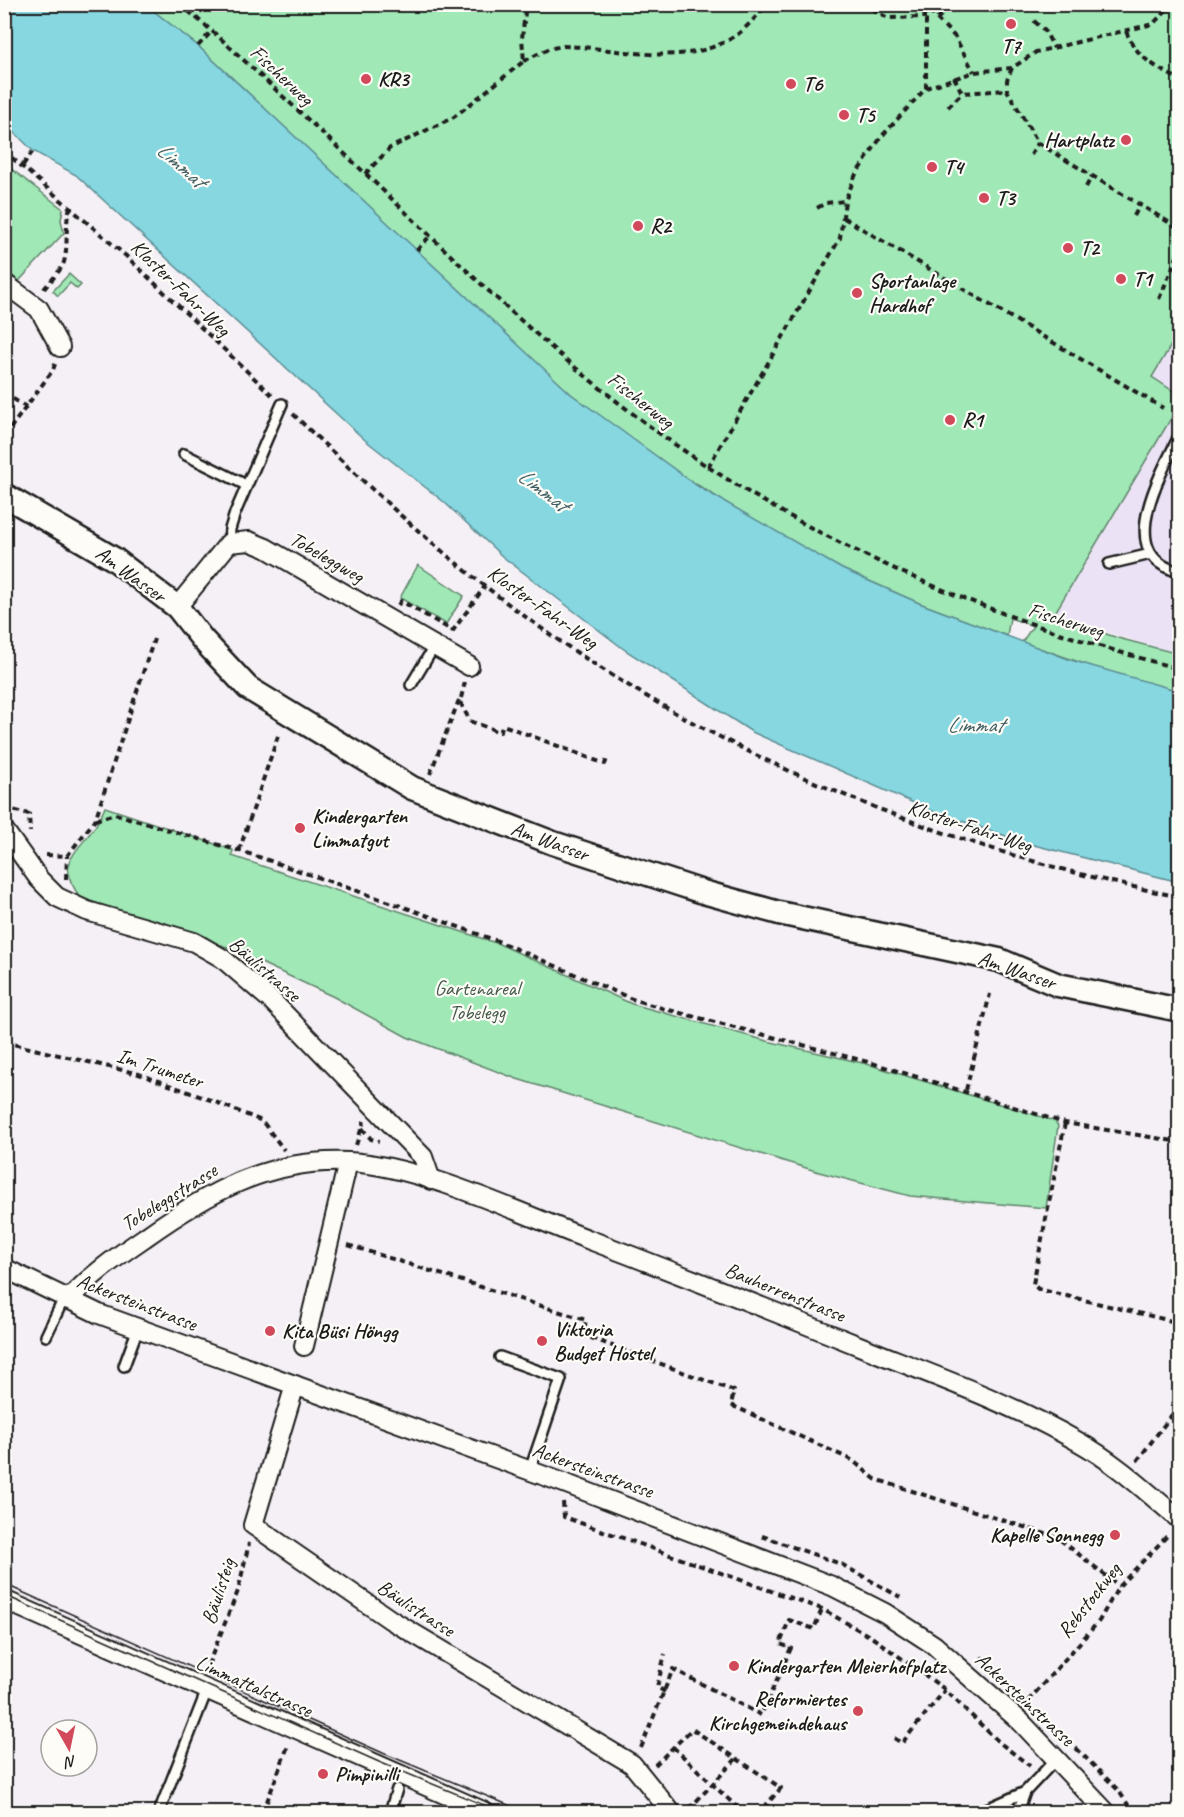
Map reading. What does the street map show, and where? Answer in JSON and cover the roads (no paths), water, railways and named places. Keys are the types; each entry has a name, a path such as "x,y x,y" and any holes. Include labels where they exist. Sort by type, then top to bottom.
{"street":[{"path":"4,283 39,309 60,346"},
{"name":"Am Wasser","path":"4,495 114,559 177,607 203,640 248,688 420,791 553,843 703,892 779,913 999,960 1058,985 1179,1010"},
{"name":"Tobeleggweg","path":"229,543 249,541 266,548 442,640 468,673"},
{"path":"177,607 229,543"},
{"name":"Bäulistrasse","path":"4,830 23,858 57,897 73,905 194,942 222,958 273,1002 423,1157 431,1180"},
{"path":"304,1346 348,1162"},
{"name":"Bauherrenstrasse","path":"348,1162 382,1167 431,1180 1008,1405 1079,1442 1126,1474 1177,1525"},
{"name":"Tobeleggstrasse","path":"66,1299 89,1276 195,1202 230,1184 291,1167 348,1162"},
{"name":"Ackersteinstrasse","path":"4,1268 66,1299 138,1328 530,1470 790,1569 885,1613 934,1645 1014,1716 1057,1758 1106,1812"},
{"name":"Bäulistrasse","path":"295,1385 253,1525 391,1620 632,1764 683,1809"},
{"name":"Limmattalstrasse","path":"4,1600 485,1812"}],"lane":[{"path":"229,543 230,529 246,484 282,404"},
{"path":"1179,434 1147,511 1145,537 1151,554 1166,566 1179,572"},
{"path":"184,454 246,484"},
{"path":"1109,564 1151,554"},
{"path":"411,685 442,640"},
{"path":"45,1336 66,1299"},
{"path":"124,1366 138,1328"},
{"path":"500,1357 561,1379 530,1470"},
{"path":"159,1812 207,1690"},
{"path":"980,1812 1025,1792 1057,1758"},
{"path":"390,1812 397,1789"},
{"path":"1018,1812 1025,1792"}],"water":[{"name":"Limmat","path":"4,5 146,5 198,46 571,394 699,487 842,569 919,603 1071,660 1179,691 1179,882 1026,843 932,811 752,732 625,650 503,557 444,502 365,440 76,175 33,151 5,123"}],"tram line":[{"path":"4,1584 383,1753 525,1812"},
{"path":"4,1595 379,1762 501,1812"}],"place":[{"name":"T7","path":"1011,24"},
{"name":"KR3","path":"366,79"},
{"name":"T6","path":"791,84"},
{"name":"T5","path":"844,115"},
{"name":"Hartplatz","path":"1126,140"},
{"name":"T4","path":"932,167"},
{"name":"T3","path":"984,198"},
{"name":"R2","path":"638,226"},
{"name":"T2","path":"1068,248"},
{"name":"T1","path":"1121,279"},
{"name":"Sportanlage Hardhof","path":"857,293"},
{"name":"R1","path":"950,420"},
{"name":"Kindergarten Limmatgut","path":"300,828"},
{"name":"Kita Büsi Höngg","path":"270,1331"},
{"name":"Viktoria Budget Hostel","path":"542,1341"},
{"name":"Kapelle Sonnegg","path":"1115,1535"},
{"name":"Kindergarten Meierhofplatz","path":"734,1666"},
{"name":"Reformiertes Kirchgemeindehaus","path":"858,1711"},
{"name":"Pimpinilli","path":"323,1774"}],"park label":[{"name":"Gartenareal Tobelegg","path":"477,1000"}]}
